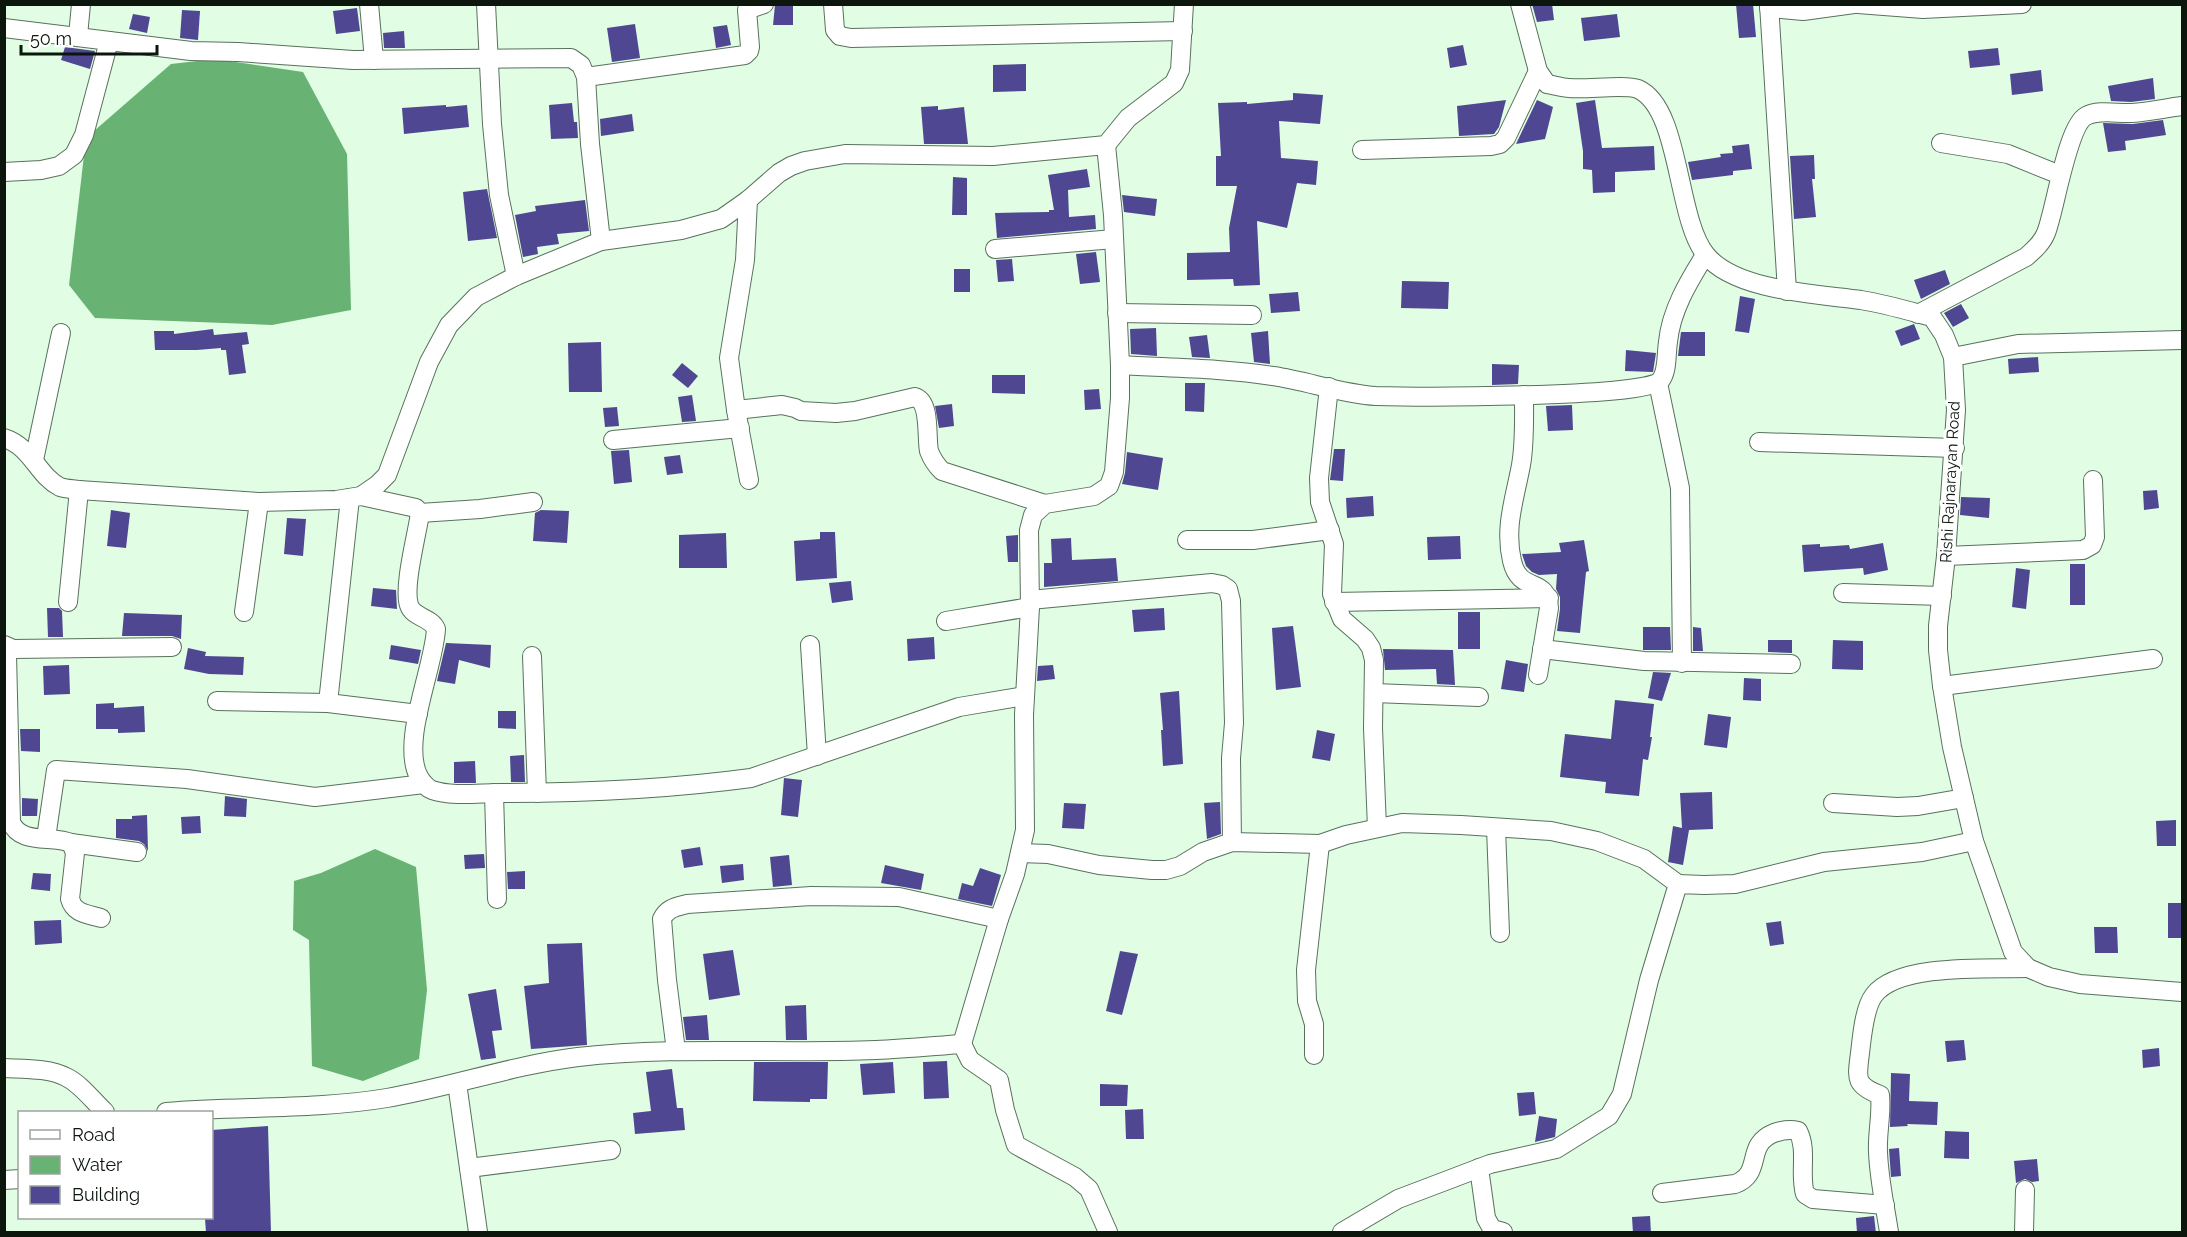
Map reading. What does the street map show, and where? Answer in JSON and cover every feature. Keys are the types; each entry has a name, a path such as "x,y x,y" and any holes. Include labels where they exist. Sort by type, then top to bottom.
{"street":[{"path":"78,36 81,4"},
{"path":"369,4 374,60"},
{"path":"486,4 499,195 516,276"},
{"path":"586,77 745,55 750,47 747,10 764,4"},
{"path":"833,4 832,20 835,30 840,36 851,38 1183,31"},
{"path":"736,410 782,405 801,411 836,413 915,398 920,399 925,405 929,449 934,463 942,471 1045,504 1094,496 1109,486 1113,480 1120,398 1114,239 1106,145 1128,117 1174,82 1180,70 1184,4"},
{"path":"1119,365 1235,370 1373,396 1524,395 1617,391 1646,388 1658,383 1664,374 1668,338 1677,308 1687,284 1705,255 1693,230 1668,135 1658,108 1648,95 1636,88 1569,88 1547,84 1538,71 1520,4"},
{"path":"1787,291 1769,6 1803,10 1856,4 1923,9 2022,4"},
{"path":"4,28 191,51 277,56 374,60 570,58 581,65 586,77 590,144 601,241"},
{"path":"4,172 41,170 59,166 74,155 84,135 109,41"},
{"path":"1362,150 1500,144 1506,138 1538,71"},
{"path":"1918,314 2026,257 2038,247 2046,232 2060,175 2079,122 2086,115 2132,113 2182,106"},
{"path":"1941,143 2008,154 2060,175"},
{"path":"356,497 377,485 387,475 429,362 449,325 476,297 516,276 601,241 681,230 722,219 779,173 805,161 844,154 993,156 1106,145"},
{"path":"748,200 745,260 729,358 749,480"},
{"path":"995,249 1114,239"},
{"name":"Rishi Rajnarayan Road","path":"1705,255 1722,268 1748,280 1787,291 1864,301 1932,317 1944,335 1953,357 1956,410 1955,448 1938,650 1942,686 1974,841 2013,952 2028,968"},
{"path":"1117,313 1252,315"},
{"path":"34,460 61,333"},
{"path":"1953,357 2018,344 2182,340"},
{"path":"1658,383 1680,488 1682,663"},
{"path":"1329,387 1319,478 1320,502 1334,544 1332,594 1334,602 1342,619 1365,639 1371,648 1374,660 1377,828"},
{"path":"1524,395 1522,463 1509,522 1508,543 1515,573 1520,580 1545,592 1549,598 1539,675"},
{"path":"613,441 740,428"},
{"path":"4,438 16,442 51,481 62,488 260,502 336,500 356,497 416,508 420,513 408,582 409,606 414,612 434,624 436,629 418,714 414,755 416,767 430,790 455,793 537,793 751,778 959,707 1025,696"},
{"path":"1759,442 1955,448"},
{"path":"1946,556 2084,550 2092,545 2095,537 2093,480"},
{"path":"68,602 79,490"},
{"path":"328,703 356,497"},
{"path":"244,612 260,502"},
{"path":"420,513 480,509 533,502"},
{"path":"1045,504 1033,515 1029,530 1030,604 1025,696 1024,830 1016,874 999,919 962,1044 970,1060 999,1080 1005,1110 1016,1144 1076,1177 1089,1189 1108,1233"},
{"path":"1187,540 1253,540 1330,530"},
{"path":"946,621 1030,604 1212,583 1228,589 1231,601 1234,723 1232,842"},
{"path":"1843,593 1942,596"},
{"path":"1334,602 1549,598"},
{"path":"4,645 13,649 172,647"},
{"path":"4,645 7,654 11,822 14,830 21,836 137,852"},
{"path":"810,645 817,756"},
{"path":"1542,649 1615,659 1682,663 1791,664"},
{"path":"532,656 537,793"},
{"path":"1942,686 2153,659"},
{"path":"1374,693 1479,697"},
{"path":"217,701 328,703 418,714"},
{"path":"46,838 56,770 187,778 315,797 424,783"},
{"path":"494,793 497,899"},
{"path":"1833,803 1897,807 1918,806 1964,798"},
{"path":"1020,853 1048,854 1099,865 1159,870 1180,866 1203,852 1232,842 1320,844 1402,823 1551,831 1597,841 1644,859 1678,884 1704,885 1735,884 1824,862 1922,852 1974,841"},
{"path":"1496,828 1500,933"},
{"path":"71,843 75,854 70,899 72,906 77,911 101,918"},
{"path":"1314,1055 1314,1024 1307,1000 1306,970 1320,844"},
{"path":"1342,1233 1398,1199 1479,1168 1556,1149 1609,1116 1617,1105 1629,1068 1648,980 1678,884"},
{"path":"676,1051 662,919 671,908 687,904 811,896 899,897 999,919"},
{"path":"1889,1233 1878,1151 1880,1095 1864,1089 1859,1082 1857,1072 1864,1027 1872,997 1889,983 1903,976 1923,972 2028,968 2049,977 2080,984 2182,992"},
{"path":"211,1111 324,1106 387,1098 513,1068 577,1058 676,1051 876,1050 962,1044"},
{"path":"4,1068 45,1071 65,1076 75,1082 103,1111"},
{"path":"457,1083 478,1233"},
{"path":"1662,1193 1735,1184 1745,1180 1750,1173 1758,1143 1766,1137 1791,1129 1798,1131 1802,1138 1802,1183 1805,1194 1813,1199 1885,1205"},
{"path":"469,1168 611,1150"},
{"path":"1479,1168 1486,1218 1492,1229 1503,1233"},
{"path":"2024,1232 2025,1190"}],"water":[{"path":"215,59 303,72 347,154 351,310 272,325 95,318 69,285 86,138 171,64"},
{"path":"375,849 416,867 427,990 419,1059 363,1081 312,1066 309,940 293,930 294,881 321,873"}],"building":[{"path":"1532,4 1552,4 1554,20 1537,22"},
{"path":"1736,4 1753,4 1756,37 1739,38"},
{"path":"775,5 793,5 793,25 773,25"},
{"path":"357,8 360,31 336,34 333,11"},
{"path":"182,10 200,11 198,40 180,38"},
{"path":"133,14 150,17 147,33 129,29"},
{"path":"1617,14 1620,37 1584,41 1581,18"},
{"path":"635,24 640,58 612,62 607,28"},
{"path":"727,25 731,45 716,48 713,27"},
{"path":"404,31 405,48 384,48 383,33"},
{"path":"1463,45 1467,65 1450,68 1447,48"},
{"path":"65,47 95,51 90,69 61,60"},
{"path":"1998,48 2000,65 1970,68 1968,51"},
{"path":"1026,64 1026,91 993,92 993,65"},
{"path":"2041,70 2043,91 2012,95 2010,74"},
{"path":"2153,78 2155,99 2131,102 2111,101 2108,86"},
{"path":"1293,93 1323,95 1320,124 1279,121 1281,158 1318,161 1316,185 1297,183 1287,228 1257,221 1260,285 1234,286 1233,279 1187,280 1187,253 1230,252 1229,228 1237,186 1216,186 1216,156 1221,156 1218,103 1247,102 1247,104 1293,100"},
{"path":"1506,100 1499,127 1494,134 1459,136 1457,106"},
{"path":"1537,100 1553,107 1545,139 1516,144"},
{"path":"1595,100 1602,148 1654,146 1655,170 1615,172 1615,192 1593,193 1592,170 1583,169 1583,151 1576,103"},
{"path":"572,103 578,138 551,139 549,105"},
{"path":"446,105 446,107 467,105 469,127 404,134 402,108"},
{"path":"938,106 938,110 964,107 968,144 924,144 921,107"},
{"path":"632,114 634,131 601,136 600,119"},
{"path":"2163,120 2166,135 2125,141 2126,150 2108,152 2103,123 2133,124"},
{"path":"1749,144 1752,169 1733,171 1733,175 1692,180 1688,162 1721,157 1720,154 1733,153 1732,146"},
{"path":"1814,155 1815,179 1812,179 1816,217 1794,219 1790,156"},
{"path":"1087,169 1090,187 1068,190 1069,217 1095,215 1096,229 997,238 995,213 1054,210 1048,175"},
{"path":"953,177 967,178 967,215 952,215"},
{"path":"487,189 497,238 468,241 463,192"},
{"path":"1122,195 1157,199 1155,216 1124,212"},
{"path":"585,200 589,231 557,234 559,244 537,247 538,254 523,257 515,215 536,211 535,206"},
{"path":"1096,252 1100,282 1080,284 1076,254"},
{"path":"1012,259 1014,281 998,282 996,260"},
{"path":"954,269 970,269 970,292 954,292"},
{"path":"1945,270 1950,284 1921,299 1914,280"},
{"path":"1402,281 1449,282 1448,309 1401,308"},
{"path":"1298,292 1300,311 1271,313 1269,294"},
{"path":"1740,296 1755,299 1749,333 1735,331"},
{"path":"1961,304 1969,318 1953,327 1944,313"},
{"path":"1914,324 1920,339 1901,346 1895,331"},
{"path":"1156,328 1157,356 1131,354 1130,329"},
{"path":"213,329 214,335 247,332 249,344 242,345 246,373 229,375 226,350 221,350 221,348 155,350 154,331 174,331 174,334"},
{"path":"1268,331 1270,364 1254,362 1251,333"},
{"path":"1681,332 1705,332 1705,356 1678,356"},
{"path":"1207,335 1210,358 1192,357 1189,337"},
{"path":"601,342 602,392 569,392 568,343"},
{"path":"1626,350 1656,353 1653,372 1625,371"},
{"path":"2038,357 2039,372 2009,374 2008,359"},
{"path":"682,363 698,376 688,388 672,375"},
{"path":"1492,364 1519,365 1518,384 1492,385"},
{"path":"992,375 1025,375 1025,394 992,393"},
{"path":"1185,383 1205,383 1204,412 1185,411"},
{"path":"1099,389 1101,409 1085,410 1084,390"},
{"path":"692,395 696,421 682,422 678,397"},
{"path":"952,404 954,426 939,428 935,406"},
{"path":"1572,405 1573,430 1548,431 1546,406"},
{"path":"617,407 619,426 605,427 603,408"},
{"path":"1334,449 1345,449 1343,481 1330,480"},
{"path":"629,450 632,482 614,484 611,451"},
{"path":"1127,452 1163,458 1158,490 1122,484"},
{"path":"680,455 683,473 667,475 664,457"},
{"path":"2157,490 2159,508 2144,510 2143,491"},
{"path":"1373,496 1374,516 1347,518 1346,498"},
{"path":"1961,497 1990,498 1989,518 1960,515"},
{"path":"111,510 130,513 126,548 107,546"},
{"path":"541,510 569,511 567,543 533,541 535,513"},
{"path":"287,518 306,519 303,556 284,554"},
{"path":"820,532 835,532 837,578 796,581 794,541 820,539"},
{"path":"726,533 727,568 679,568 679,535"},
{"path":"1018,535 1018,562 1008,562 1006,536"},
{"path":"1460,536 1461,559 1428,560 1427,537"},
{"path":"1071,538 1072,560 1116,558 1118,581 1044,587 1044,563 1052,563 1051,539"},
{"path":"1584,540 1589,571 1586,572 1580,633 1557,631 1560,597 1556,589 1557,574 1539,575 1532,572 1526,566 1522,554 1561,552 1559,543"},
{"path":"1883,543 1888,570 1864,575 1863,568 1804,572 1802,545 1820,544 1820,547 1849,545 1850,549"},
{"path":"2070,564 2085,564 2085,605 2070,605"},
{"path":"2016,568 2030,570 2026,609 2012,607"},
{"path":"851,581 853,600 832,603 829,583"},
{"path":"373,588 396,590 397,609 371,606"},
{"path":"47,608 59,608 62,611 63,637 48,637"},
{"path":"1164,608 1165,630 1134,632 1132,610"},
{"path":"1458,612 1480,612 1480,649 1458,649"},
{"path":"124,613 182,615 181,639 172,636 122,636"},
{"path":"1293,626 1301,687 1276,690 1272,628"},
{"path":"1643,627 1670,627 1671,650 1643,650"},
{"path":"1693,627 1701,628 1703,651 1693,651"},
{"path":"934,637 935,659 908,661 907,639"},
{"path":"1768,640 1792,640 1792,653 1768,652"},
{"path":"1833,640 1863,641 1863,670 1832,669"},
{"path":"446,643 491,645 490,668 459,660 455,684 437,681"},
{"path":"391,645 421,650 418,664 389,659"},
{"path":"188,648 206,652 205,656 244,657 243,675 209,674 184,669"},
{"path":"1383,649 1453,650 1455,685 1437,684 1436,669 1385,670"},
{"path":"1506,660 1528,664 1524,692 1501,689"},
{"path":"69,665 70,694 44,695 43,666"},
{"path":"1053,665 1055,679 1037,681 1038,666"},
{"path":"1653,672 1671,673 1662,701 1648,698"},
{"path":"1744,678 1761,679 1761,701 1743,700"},
{"path":"1179,691 1183,764 1163,766 1160,693"},
{"path":"1615,700 1654,704 1650,737 1652,737 1648,760 1643,759 1639,796 1605,793 1606,782 1560,777 1565,734 1611,739"},
{"path":"114,703 114,708 144,706 145,732 118,733 118,729 96,729 96,704"},
{"path":"498,711 516,711 516,729 498,728"},
{"path":"1708,714 1731,717 1727,748 1704,745"},
{"path":"20,729 40,729 40,752 21,751"},
{"path":"1317,730 1335,734 1330,761 1312,758"},
{"path":"524,755 525,782 511,782 510,756"},
{"path":"475,761 476,783 454,783 454,762"},
{"path":"784,778 802,780 798,817 781,815"},
{"path":"1712,792 1713,829 1689,830 1683,865 1668,862 1673,826 1682,828 1680,793"},
{"path":"225,796 247,799 246,817 224,816"},
{"path":"22,798 38,799 37,816 22,816"},
{"path":"1220,802 1221,834 1207,839 1204,803"},
{"path":"1064,803 1086,804 1084,829 1062,828"},
{"path":"147,815 148,851 139,841 116,838 116,819 132,819 132,816"},
{"path":"200,816 201,833 182,834 181,817"},
{"path":"2176,820 2176,846 2157,846 2156,821"},
{"path":"700,847 703,865 684,868 681,850"},
{"path":"484,854 485,868 465,869 464,855"},
{"path":"789,855 792,885 773,887 770,857"},
{"path":"743,864 744,880 722,883 720,866"},
{"path":"885,865 924,874 921,890 881,883"},
{"path":"980,868 1001,875 992,906 958,899 962,883 973,886"},
{"path":"525,871 525,889 508,889 507,872"},
{"path":"33,873 51,874 50,891 31,889"},
{"path":"2168,903 2182,903 2182,938 2168,938"},
{"path":"61,920 62,943 35,945 34,921"},
{"path":"1781,921 1784,944 1770,946 1766,923"},
{"path":"2094,927 2117,927 2118,953 2095,953"},
{"path":"582,943 587,1045 531,1049 524,986 549,983 547,944"},
{"path":"733,950 740,995 709,1000 703,954"},
{"path":"1120,951 1138,954 1122,1015 1106,1011"},
{"path":"496,989 502,1030 492,1031 496,1058 481,1060 468,994"},
{"path":"806,1005 807,1040 786,1040 785,1006"},
{"path":"707,1015 709,1040 686,1040 683,1017"},
{"path":"1964,1040 1966,1060 1947,1062 1945,1041"},
{"path":"2159,1048 2160,1066 2143,1068 2142,1050"},
{"path":"947,1061 949,1098 924,1099 923,1062"},
{"path":"754,1062 828,1062 827,1099 810,1099 810,1102 753,1101"},
{"path":"893,1062 895,1093 863,1095 860,1064"},
{"path":"672,1069 677,1108 683,1108 685,1130 635,1134 633,1113 651,1111 646,1072"},
{"path":"1891,1073 1910,1074 1909,1101 1938,1102 1937,1125 1907,1124 1908,1126 1890,1127"},
{"path":"1100,1084 1128,1085 1127,1106 1100,1106"},
{"path":"1534,1092 1536,1114 1519,1116 1517,1093"},
{"path":"1143,1109 1144,1139 1126,1139 1125,1110"},
{"path":"1539,1116 1557,1119 1555,1137 1535,1142"},
{"path":"268,1126 271,1233 206,1233 205,1219 213,1219 213,1130"},
{"path":"1945,1131 1969,1132 1969,1159 1944,1158"},
{"path":"1899,1148 1901,1176 1891,1177 1889,1149"},
{"path":"2037,1159 2039,1181 2032,1182 2025,1179 2016,1183 2014,1161"},
{"path":"1650,1216 1651,1233 1633,1233 1632,1217"},
{"path":"1874,1216 1876,1233 1857,1233 1856,1218"}]}
